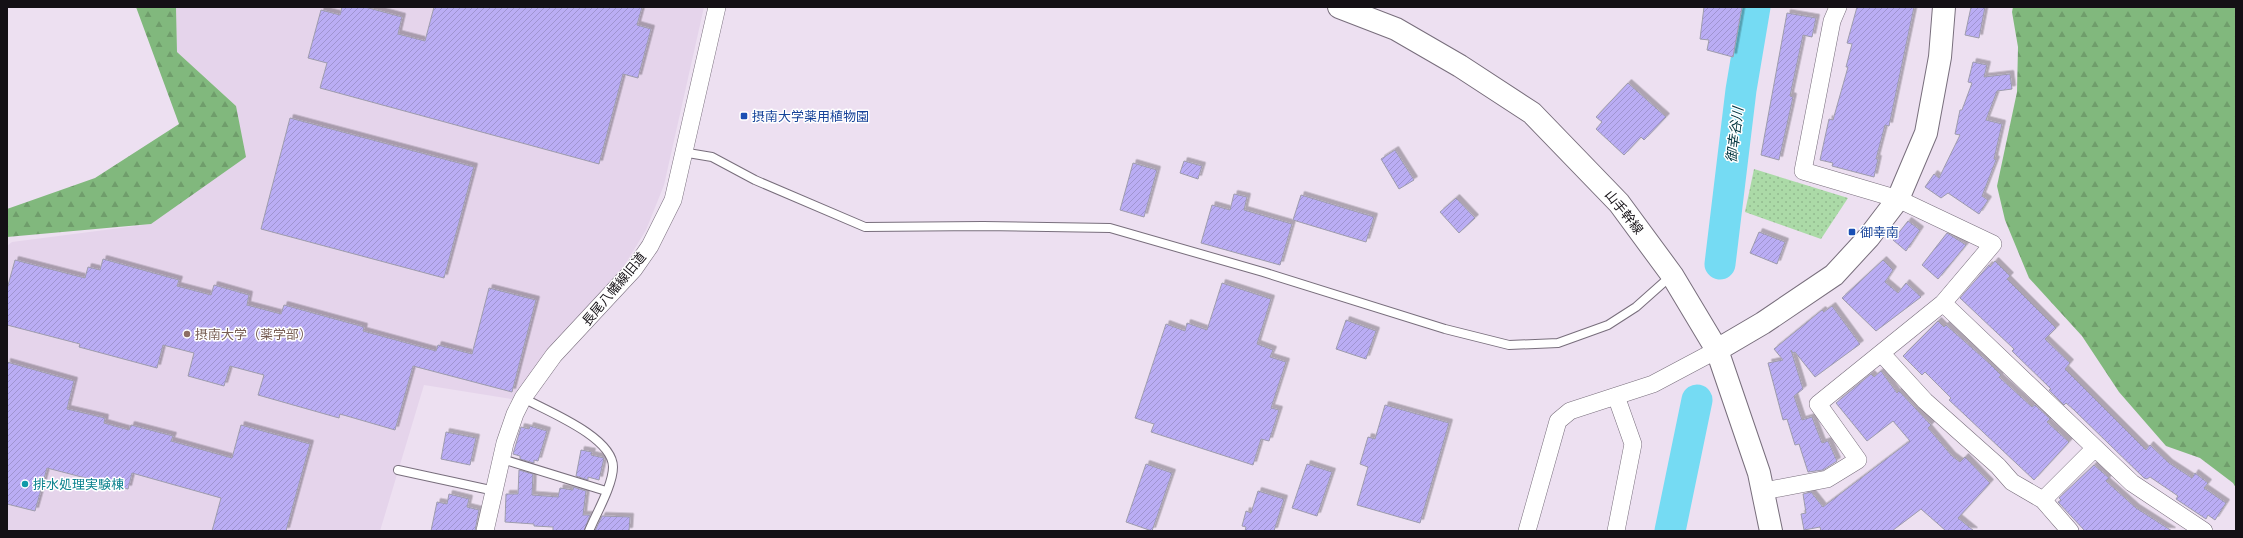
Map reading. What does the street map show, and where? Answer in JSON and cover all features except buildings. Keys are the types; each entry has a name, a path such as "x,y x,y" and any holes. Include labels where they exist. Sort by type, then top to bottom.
{"main road":[{"name":"山手幹線","path":"1339,7 1396,29 1460,66 1532,113 1620,203 1672,275 1717,350 1764,491 1771,531"},
{"path":"1717,350 1793,304 1834,275 1870,237 1898,199 1926,133 1940,57 1944,7"}],"street":[{"name":"長尾八幡線旧道","path":"485,531 502,459 515,414 523,398 554,355 634,269 650,246 673,200 682,152 717,7"},
{"path":"1764,491 1827,479 1858,460 1818,404 1882,354 1943,303 1993,244 1898,199 1802,171 1832,21 1838,7"},
{"path":"1943,303 2132,482 2204,531"},
{"path":"1527,531 1558,421 1570,411 1653,384 1717,350"},
{"path":"1882,354 1925,401 1998,466 2012,482 2043,500 2070,531"},
{"path":"1616,396 1633,444 1616,531"},
{"path":"2043,500 2096,448"}],"lane":[{"path":"682,152 712,157 755,180 865,227 982,226 1110,228 1264,272 1445,329 1509,345 1558,343 1608,325 1636,307 1672,275"},
{"path":"523,398 597,439 609,454 613,467 606,491 589,531"},
{"path":"502,459 606,491"},
{"path":"398,470 495,491"}],"shaded area":[{"path":"176,7 704,7 664,185 646,230 624,266 550,350 517,400 424,385 380,531 7,531 7,246 12,242 151,224 236,106 177,52"}],"green space":[{"path":"136,7 176,7 177,52 236,106 246,157 151,224 7,237 7,209 95,178 179,124"},
{"path":"2013,7 2236,7 2236,488 2233,483 2200,458 2166,446 2119,392 2082,336 2029,278 2005,220 1997,186 2017,92 2018,47 2012,12"},
{"path":"1754,169 1848,198 1821,239 1745,212"}],"waterway":[{"name":"御幸谷川","path":"1720,264 1741,90 1755,7"},
{"path":"1670,531 1697,400"}],"place":[{"name":"摂南大学薬用植物園","path":"744,116"},
{"name":"御幸南","path":"1852,232"},
{"name":"摂南大学（薬学部）","path":"187,334"},
{"name":"排水処理実験棟","path":"25,484"}]}
